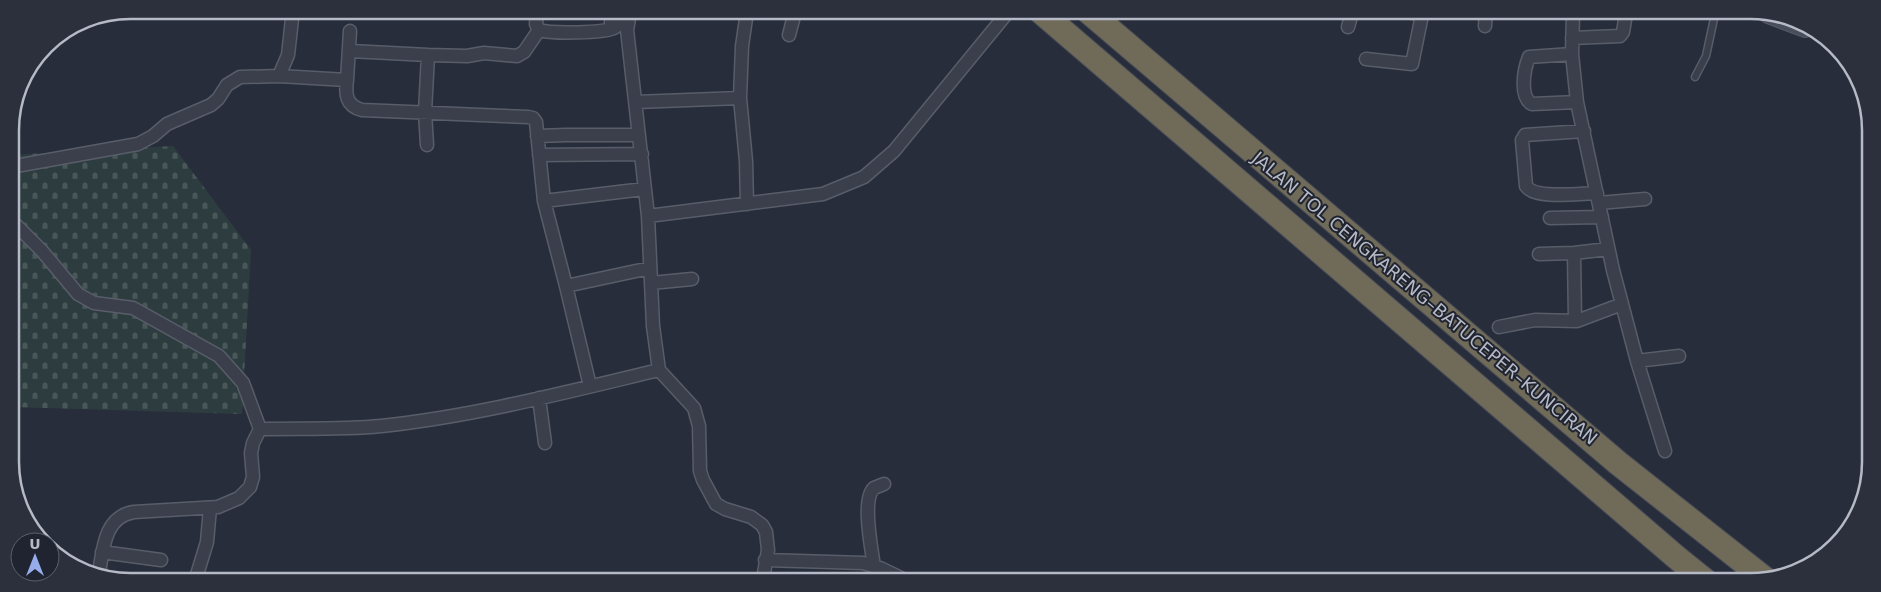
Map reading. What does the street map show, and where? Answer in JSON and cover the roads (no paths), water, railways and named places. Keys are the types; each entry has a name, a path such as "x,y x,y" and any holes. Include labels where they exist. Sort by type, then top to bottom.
{"highway":[{"name":"JALAN TOL CENGKARENG–BATUCEPER–KUNCIRAN","path":"1049,19 1696,573"},
{"name":"JALAN TOL CENGKARENG–BATUCEPER–KUNCIRAN","path":"1097,19 1618,463 1757,573"},
{"path":"1676,557 1691,573"}],"street":[{"path":"279,76 288,55 292,19"},
{"path":"536,19 536,24 540,30"},
{"path":"611,19 611,29"},
{"path":"540,30 574,32 611,29 623,19"},
{"path":"629,19 627,30 648,216 655,348 659,370 694,408 699,426 700,471 709,494 716,504 751,518 762,525 766,532 768,550 764,573"},
{"path":"746,19 742,46 740,98 746,161 747,204"},
{"path":"790,35 793,19"},
{"path":"648,216 823,194 864,177 894,151 1002,19"},
{"path":"1366,59 1412,64 1421,19"},
{"path":"1573,19 1572,54 1576,102 1584,130 1608,249 1622,304 1637,361 1665,451"},
{"path":"1572,38 1620,36 1623,32 1625,19"},
{"path":"350,50 428,55 467,56 484,53 517,56 524,52 540,30"},
{"path":"350,31 346,95 349,102 355,108 362,110 528,117 533,118 536,122 544,202 590,386"},
{"path":"1572,54 1529,57 1524,86 1528,101 1532,104 1576,102"},
{"path":"427,145 425,112 428,55"},
{"path":"19,165 138,144 153,136 167,124 211,105 232,81 240,77 279,76 347,80"},
{"path":"636,102 740,98"},
{"path":"1584,130 1526,136 1522,140 1526,186 1529,190 1539,194 1645,199"},
{"path":"537,136 639,135"},
{"path":"540,155 642,154"},
{"path":"544,202 644,189"},
{"path":"1550,218 1602,217"},
{"path":"19,228 42,251 78,294 85,299 94,303 133,308 219,356 243,383 260,430 253,443 251,453 253,477 250,487 239,498 218,508 127,513 114,521 110,527 102,552 100,569"},
{"path":"1538,254 1574,253 1608,249"},
{"path":"1574,253 1575,320"},
{"path":"566,286 650,268"},
{"path":"651,283 692,278"},
{"path":"1499,327 1535,320 1575,320 1586,318 1622,304"},
{"path":"1637,361 1679,356"},
{"path":"260,430 379,426 465,414 659,370"},
{"path":"539,398 545,443"},
{"path":"874,567 868,516 868,497 874,488 884,484"},
{"path":"198,573 207,542 210,508"},
{"path":"102,552 162,560"},
{"path":"765,560 863,563 888,573"}],"lane":[{"path":"1695,77 1706,56 1714,19"}]}
